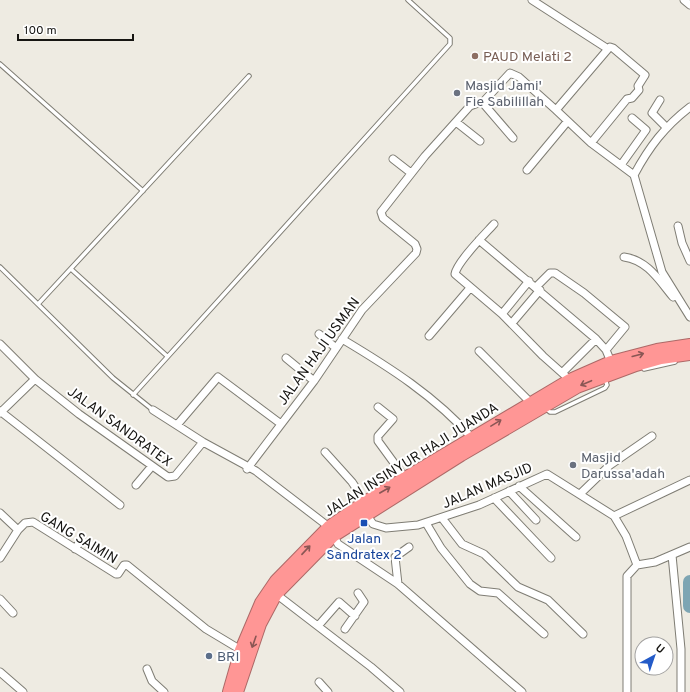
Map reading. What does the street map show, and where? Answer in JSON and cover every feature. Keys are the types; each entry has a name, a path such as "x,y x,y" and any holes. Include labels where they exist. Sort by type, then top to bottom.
{"highway":[{"name":"JALAN INSINYUR HAJI JUANDA","path":"366,508 405,478 530,403 566,376 609,370 689,351"},
{"name":"JALAN INSINYUR HAJI JUANDA","path":"229,692 241,650 252,620 265,597 280,578 329,531 543,406 609,370"},
{"name":"JALAN INSINYUR HAJI JUANDA","path":"237,692 260,624 276,594 329,531"}],"street":[{"path":"532,0 608,49"},
{"path":"684,0 690,5"},
{"path":"591,143 627,99 632,98 639,90 638,86 645,75 610,47 556,110 591,143 634,175 662,272 690,317"},
{"name":"JALAN HAJI USMAN","path":"246,467 314,381 362,310 417,252 414,244 383,218 381,214 382,209 411,173 471,105 482,102 508,74 513,73 556,110"},
{"path":"660,100 652,113 666,127"},
{"path":"482,102 513,138"},
{"path":"634,175 649,148 666,127 690,107"},
{"path":"621,165 646,130 632,118"},
{"path":"456,122 480,141"},
{"path":"527,170 567,122"},
{"path":"393,159 411,173"},
{"path":"494,224 479,240 454,272 456,277 502,314 566,376 596,339"},
{"path":"678,226 682,243 690,261"},
{"path":"479,240 596,339 606,350 609,370"},
{"path":"624,256 635,259 650,269 690,317"},
{"path":"512,323 550,273 555,273 584,293 625,327 606,350"},
{"path":"502,314 529,281"},
{"path":"429,336 470,288"},
{"path":"319,334 336,348"},
{"path":"342,339 372,356 427,394 472,438"},
{"name":"JALAN SANDRATEX","path":"0,344 35,379 79,414 168,477 173,477 203,442"},
{"path":"479,350 530,403"},
{"path":"286,358 314,381"},
{"path":"177,425 218,377 281,424"},
{"path":"35,379 0,412 120,505"},
{"path":"378,407 393,420 378,436 378,441 405,478"},
{"path":"153,410 246,467 329,531 338,544 398,584 522,692"},
{"path":"580,494 610,465 652,436"},
{"name":"JALAN MASJID","path":"325,452 352,482 374,524 386,528 409,527 442,518 494,498 547,474 614,516"},
{"path":"136,485 152,466"},
{"path":"637,565 626,536 614,516 690,480"},
{"path":"519,486 576,537"},
{"path":"509,491 536,520"},
{"path":"494,498 551,558"},
{"name":"GANG SAIMIN","path":"0,513 18,530 25,523 32,522 116,574 118,574 125,565 127,565 206,629 241,650"},
{"path":"442,518 462,544 484,554 518,587 548,600 583,634"},
{"path":"426,523 441,548 470,584 480,591 498,593 544,634"},
{"path":"0,558 18,530"},
{"path":"74,549 82,539"},
{"path":"398,584 395,557 409,546"},
{"path":"627,692 626,580 631,570 637,565 655,562 690,547"},
{"path":"682,551 690,552"},
{"path":"672,555 681,649 681,692"},
{"path":"345,629 364,602 358,593"},
{"path":"276,594 371,666 400,692"},
{"path":"0,599 13,612"},
{"path":"318,626 339,602 355,616"},
{"path":"147,669 152,681 164,692"},
{"path":"0,672 23,692"},
{"path":"319,682 328,692"}],"lane":[{"path":"133,395 450,44 450,38 408,0"},
{"path":"0,64 142,191"},
{"path":"39,303 249,76"},
{"path":"0,266 113,378 153,410"},
{"path":"71,269 167,356"},
{"path":"636,371 678,361 689,351"},
{"path":"609,370 612,377 615,378 630,372"}],"waterway":[{"path":"690,582 690,606"}],"place":[{"name":"PAUD Melati 2","path":"475,56"},
{"name":"Masjid Jami' Fie Sabilillah","path":"457,93"},
{"name":"Masjid Darussa'adah","path":"573,465"},
{"name":"Jalan Sandratex 2","path":"364,523"},
{"name":"BRI","path":"209,656"}]}
